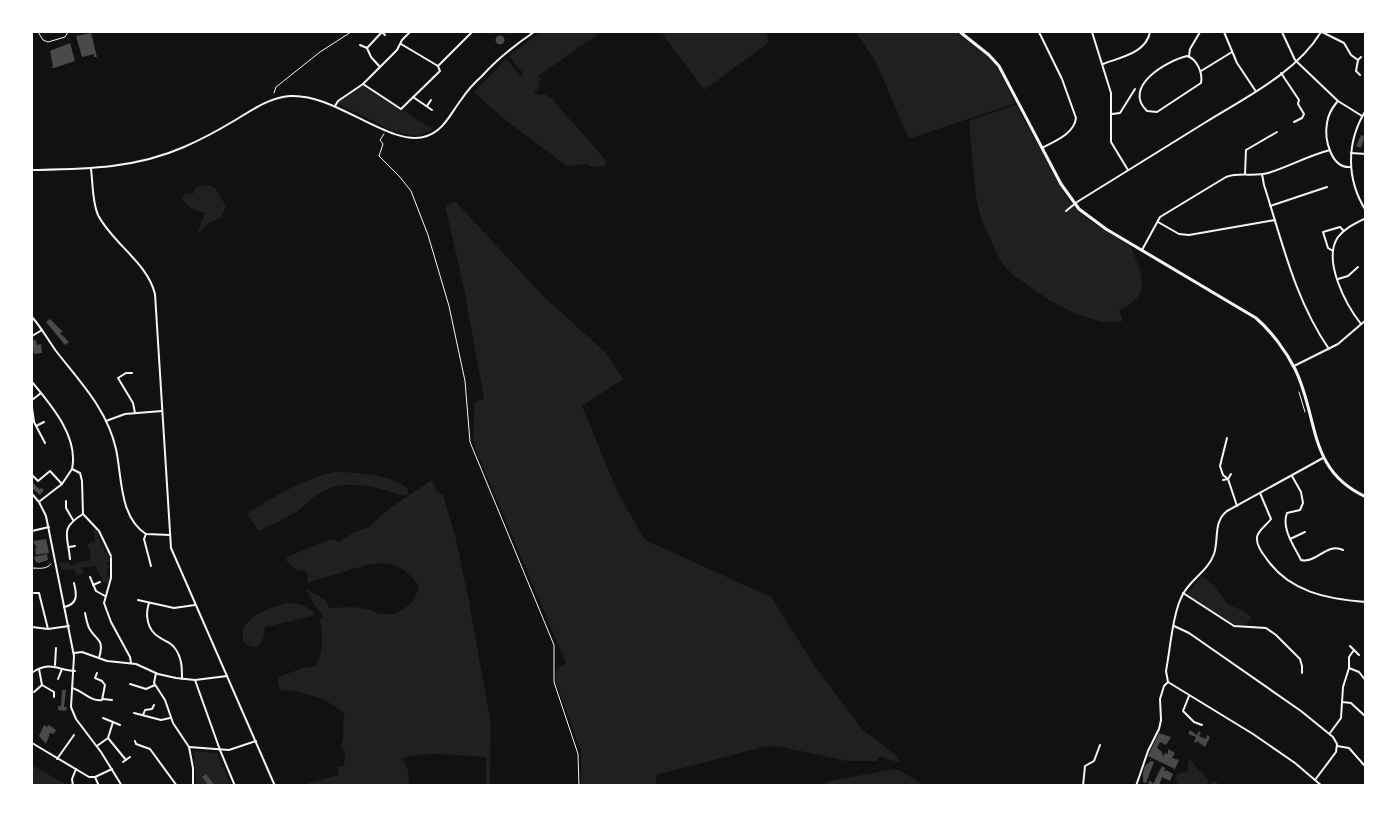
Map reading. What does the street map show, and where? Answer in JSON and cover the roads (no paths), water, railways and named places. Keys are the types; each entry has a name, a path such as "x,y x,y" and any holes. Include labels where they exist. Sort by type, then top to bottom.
{"main road":[{"path":"960,32 999,66 1064,190 1075,204 1094,222 1256,318 1268,330 1293,366 1323,458 1335,476 1365,497"}],"street":[{"path":"367,48 381,32 385,36"},
{"path":"335,106 363,84 410,32"},
{"path":"438,66 472,32"},
{"path":"32,170 91,169 132,164 165,155 275,99 304,96 316,98 386,130 410,138 421,138 434,133 443,126 467,91 490,67 534,32"},
{"path":"1039,32 1062,79 1076,118 1070,131 1042,148"},
{"path":"1092,32 1111,93 1111,142 1128,170"},
{"path":"1103,64 1141,48 1150,32"},
{"path":"1189,56 1190,49 1200,32"},
{"path":"1224,32 1232,52 1256,91"},
{"path":"1282,32 1297,61 1338,101 1362,116"},
{"path":"1066,212 1128,170 1256,91 1297,61 1322,32 1344,43 1350,54 1360,58 1356,71 1360,75"},
{"path":"363,84 402,109 440,71 438,66 401,44"},
{"path":"360,45 367,48 380,67"},
{"path":"1200,71 1232,52"},
{"path":"1189,56 1195,61 1200,71 1201,83 1157,112 1150,112 1142,107 1141,92 1151,74 1174,61 1189,56"},
{"path":"1281,73 1299,100 1298,104 1304,114 1294,122"},
{"path":"1112,114 1119,113 1135,90"},
{"path":"1132,96 1136,99"},
{"path":"413,97 432,110"},
{"path":"427,106 431,101"},
{"path":"1338,101 1327,122 1326,131 1330,150 1341,166 1351,167"},
{"path":"1365,110 1353,138 1351,153 1354,184 1365,211"},
{"path":"1245,174 1246,152 1278,132"},
{"path":"1271,136 1273,140"},
{"path":"1142,250 1163,215 1226,177 1270,172 1312,154 1330,150"},
{"path":"1351,153 1365,153"},
{"path":"91,169 95,204 100,218 114,238 145,271 154,290 172,554 275,786"},
{"path":"1262,174 1270,206 1303,304 1329,349"},
{"path":"1270,206 1321,191 1327,187"},
{"path":"1361,324 1347,302 1338,279 1333,262 1333,251 1336,241 1344,231 1365,218"},
{"path":"1158,222 1179,234 1189,235 1275,219"},
{"path":"1333,251 1328,249 1323,232 1339,227 1344,231"},
{"path":"1338,279 1348,276 1358,267"},
{"path":"32,317 87,389 106,421 115,444 126,503 134,522 146,534 170,535"},
{"path":"1293,366 1329,349 1365,320"},
{"path":"32,336 42,330"},
{"path":"132,373 117,376 133,403 135,413"},
{"path":"32,382 56,413 68,436 73,453 72,469 62,484 39,502"},
{"path":"32,400 41,393"},
{"path":"32,410 36,426 45,443"},
{"path":"106,421 120,415 163,411"},
{"path":"36,426 44,422"},
{"path":"1227,438 1223,443 1219,464 1222,474 1228,479 1237,506"},
{"path":"1322,786 1253,734 1168,682 1166,671 1183,593 1206,569 1213,557 1220,519 1226,512 1323,458"},
{"path":"46,466 62,484"},
{"path":"72,469 79,472 81,476 83,514 99,531 109,549 111,578 104,603 131,663"},
{"path":"32,475 38,481 50,471"},
{"path":"1223,480 1228,479 1231,474"},
{"path":"1292,476 1303,503 1300,510 1285,515 1288,534 1301,560 1304,561 1331,548 1337,547 1343,550"},
{"path":"1260,493 1271,519 1259,532 1257,542 1274,568 1287,580 1304,590 1330,598 1365,602"},
{"path":"32,494 39,502 49,527 69,626 74,653 75,671 71,704 74,714 98,746 122,786"},
{"path":"66,501 73,520"},
{"path":"61,506 66,505"},
{"path":"70,559 67,528 73,520 83,514"},
{"path":"32,531 49,527"},
{"path":"1290,538 1305,532"},
{"path":"146,534 144,539 148,562 151,566"},
{"path":"69,547 75,546"},
{"path":"104,551 109,549"},
{"path":"106,564 111,563"},
{"path":"90,577 98,592 105,596"},
{"path":"93,585 100,582"},
{"path":"64,607 75,602 77,595 74,583"},
{"path":"75,588 81,587"},
{"path":"34,593 39,593 48,629"},
{"path":"1183,593 1234,626 1266,628 1276,634 1300,659 1302,673"},
{"path":"137,600 174,608 195,604"},
{"path":"148,603 148,623 155,634 170,643 178,653 182,663 182,679"},
{"path":"85,613 87,623 100,640 102,649 99,658"},
{"path":"81,624 87,623"},
{"path":"32,627 48,629 69,626"},
{"path":"1174,626 1182,628 1330,733 1337,747 1334,756 1316,780"},
{"path":"1350,646 1359,655"},
{"path":"55,665 56,648"},
{"path":"1330,733 1339,721 1349,657 1354,650"},
{"path":"74,653 82,652 113,662 131,663 156,673 182,679 195,680 227,676"},
{"path":"33,672 55,665 62,669 75,671"},
{"path":"1349,668 1359,672 1365,681"},
{"path":"39,669 42,685 54,692 54,697"},
{"path":"58,679 62,669"},
{"path":"95,678 97,673"},
{"path":"156,673 153,680 155,685 165,700 170,718 189,747 193,768 193,786"},
{"path":"90,677 102,681 105,685 103,699"},
{"path":"195,680 235,786"},
{"path":"1136,786 1159,729 1160,699 1168,682"},
{"path":"130,684 146,689 155,685"},
{"path":"34,692 42,685"},
{"path":"72,688 99,701 112,700"},
{"path":"1190,696 1183,710 1193,724 1202,725"},
{"path":"88,704 90,698"},
{"path":"1342,702 1351,703 1365,717"},
{"path":"1296,708 1299,704"},
{"path":"143,715 145,710 152,710 154,705"},
{"path":"134,712 161,720 170,718"},
{"path":"104,718 120,724"},
{"path":"98,746 108,738 113,722"},
{"path":"67,735 71,738"},
{"path":"57,759 74,735"},
{"path":"108,738 124,761 130,757"},
{"path":"135,741 136,744 150,749 177,786"},
{"path":"189,747 237,749 256,741"},
{"path":"32,743 89,777 95,777 112,769"},
{"path":"150,749 154,745"},
{"path":"1083,786 1085,766 1094,761 1100,745"},
{"path":"1337,747 1348,747 1364,765"},
{"path":"73,786 72,779 76,770"},
{"path":"95,777 99,786"}],"lane":[{"path":"38,32 42,40 48,42 65,37 68,32"}]}
